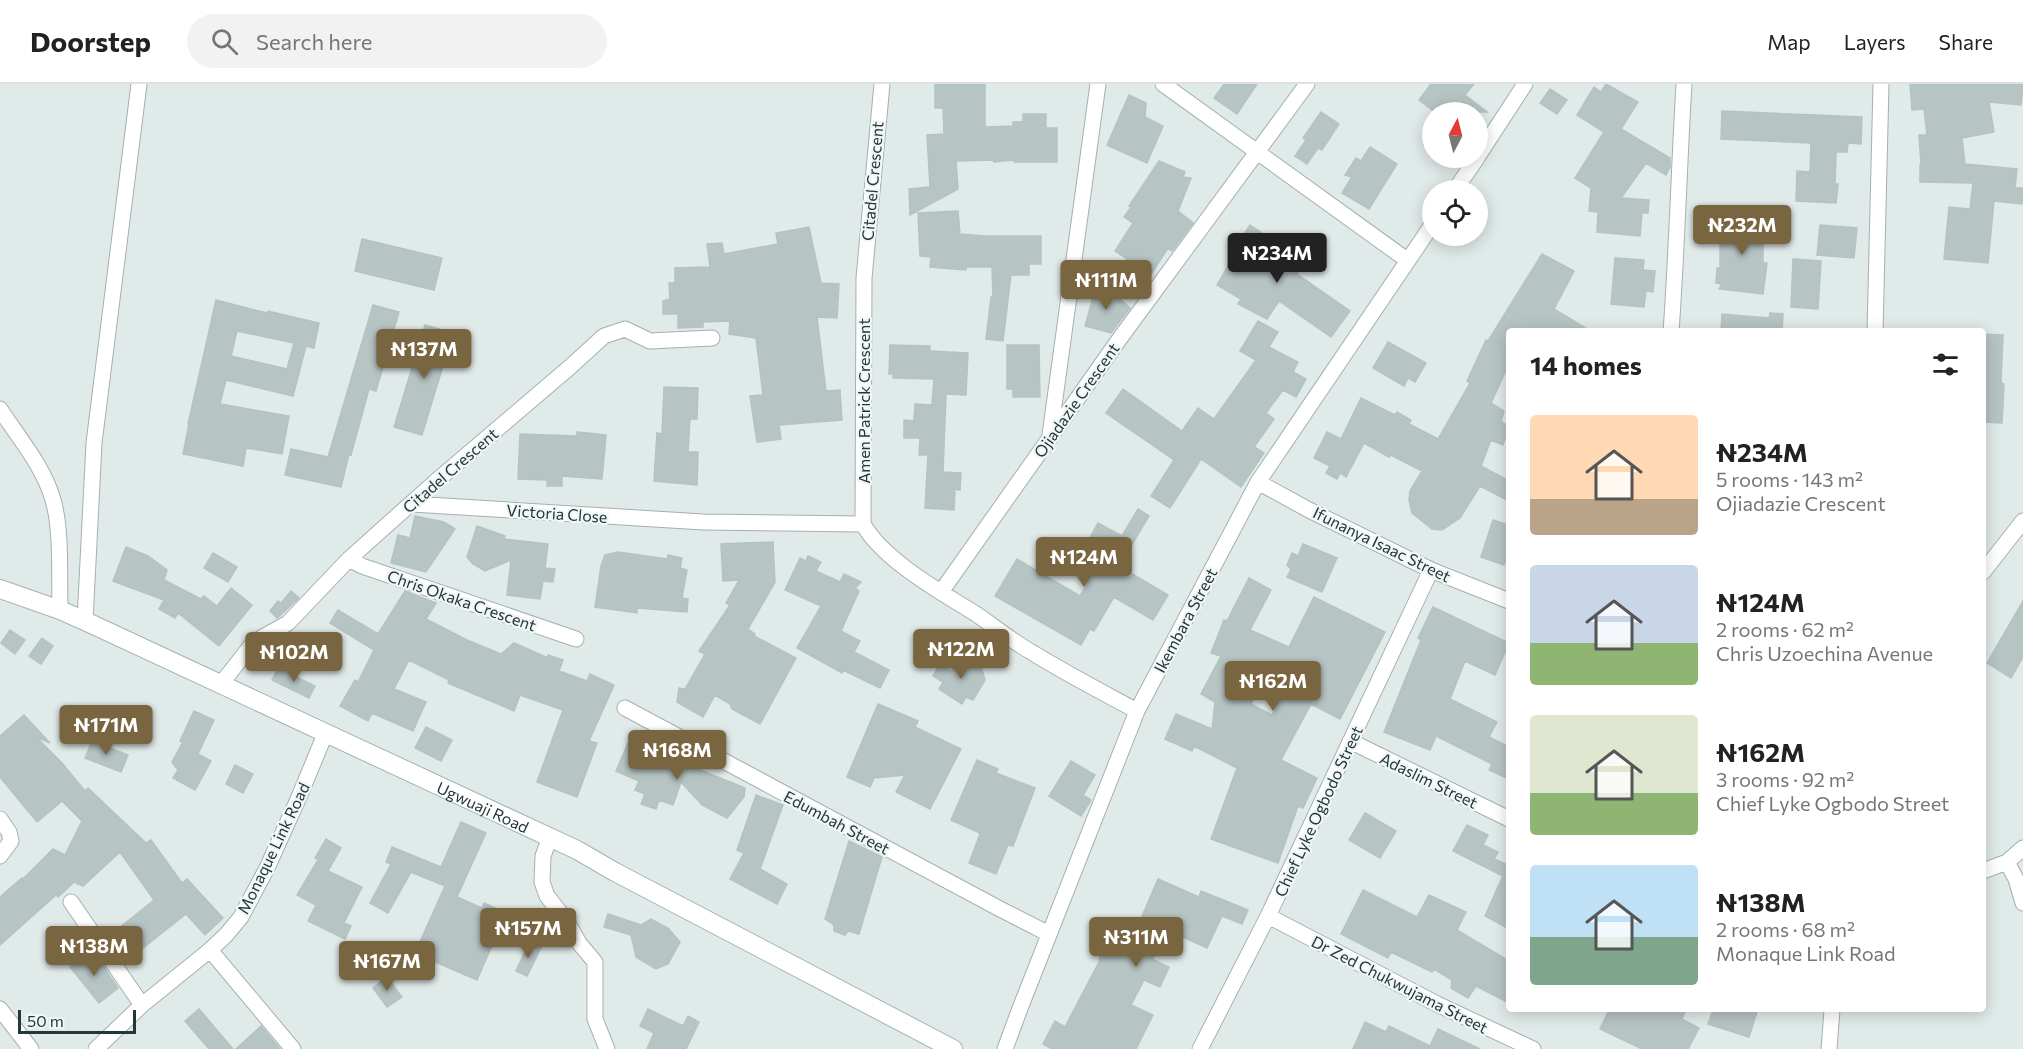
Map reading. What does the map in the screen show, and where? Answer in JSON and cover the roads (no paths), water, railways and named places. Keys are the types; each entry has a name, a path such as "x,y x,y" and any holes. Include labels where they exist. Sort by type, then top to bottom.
{"main road":[{"name":"Ugwuaji Road","path":"0,590 85,621 577,850 953,1049"}],"street":[{"path":"85,621 94,443 139,84"},
{"name":"Citadel Crescent","path":"864,278 882,84"},
{"path":"1050,437 1098,84"},
{"path":"1163,84 1407,260"},
{"name":"Ojiadazie Crescent","path":"941,592 1118,341 1307,84"},
{"path":"1671,328 1678,240 1684,84"},
{"path":"1875,328 1881,84"},
{"path":"1488,138 1518,87"},
{"name":"Ikembara Street","path":"1005,1049 1137,711 1258,482 1422,239"},
{"name":"Amen Patrick Crescent","path":"863,524 864,278"},
{"name":"Citadel Crescent","path":"221,684 254,642 288,623 349,559 604,336 625,329 650,341 712,338"},
{"path":"0,409 45,479 53,499 57,517 60,610"},
{"name":"Ifunanya Isaac Street","path":"1258,482 1309,510 1431,570 1506,600"},
{"name":"Victoria Close","path":"412,504 703,522 863,524"},
{"path":"1986,568 2023,521"},
{"path":"863,524 870,538 885,553 941,592 1031,652 1137,711"},
{"name":"Chris Okaka Crescent","path":"349,559 362,566 576,639"},
{"name":"Chief Lyke Ogbodo Street","path":"1200,1049 1268,916 1431,570"},
{"name":"Edumbah Street","path":"626,708 1049,934"},
{"name":"Monaque Link Road","path":"96,1049 142,1005 210,950 241,917 299,797 326,732"},
{"name":"Adaslim Street","path":"1350,741 1506,818"},
{"path":"0,819 9,832 11,841 0,856"},
{"path":"550,837 543,856 542,882 547,896 566,920 579,943 596,963 595,1019 607,1049"},
{"path":"1986,870 2007,862 2023,848"},
{"path":"2007,862 2016,879 2023,903"},
{"path":"71,902 142,1005"},
{"name":"Dr Zed Chukwujama Street","path":"1268,916 1437,1004 1533,1049"},
{"path":"210,950 293,1049"},
{"path":"0,1009 31,1049"},
{"path":"1829,1049 1832,1012"}]}
